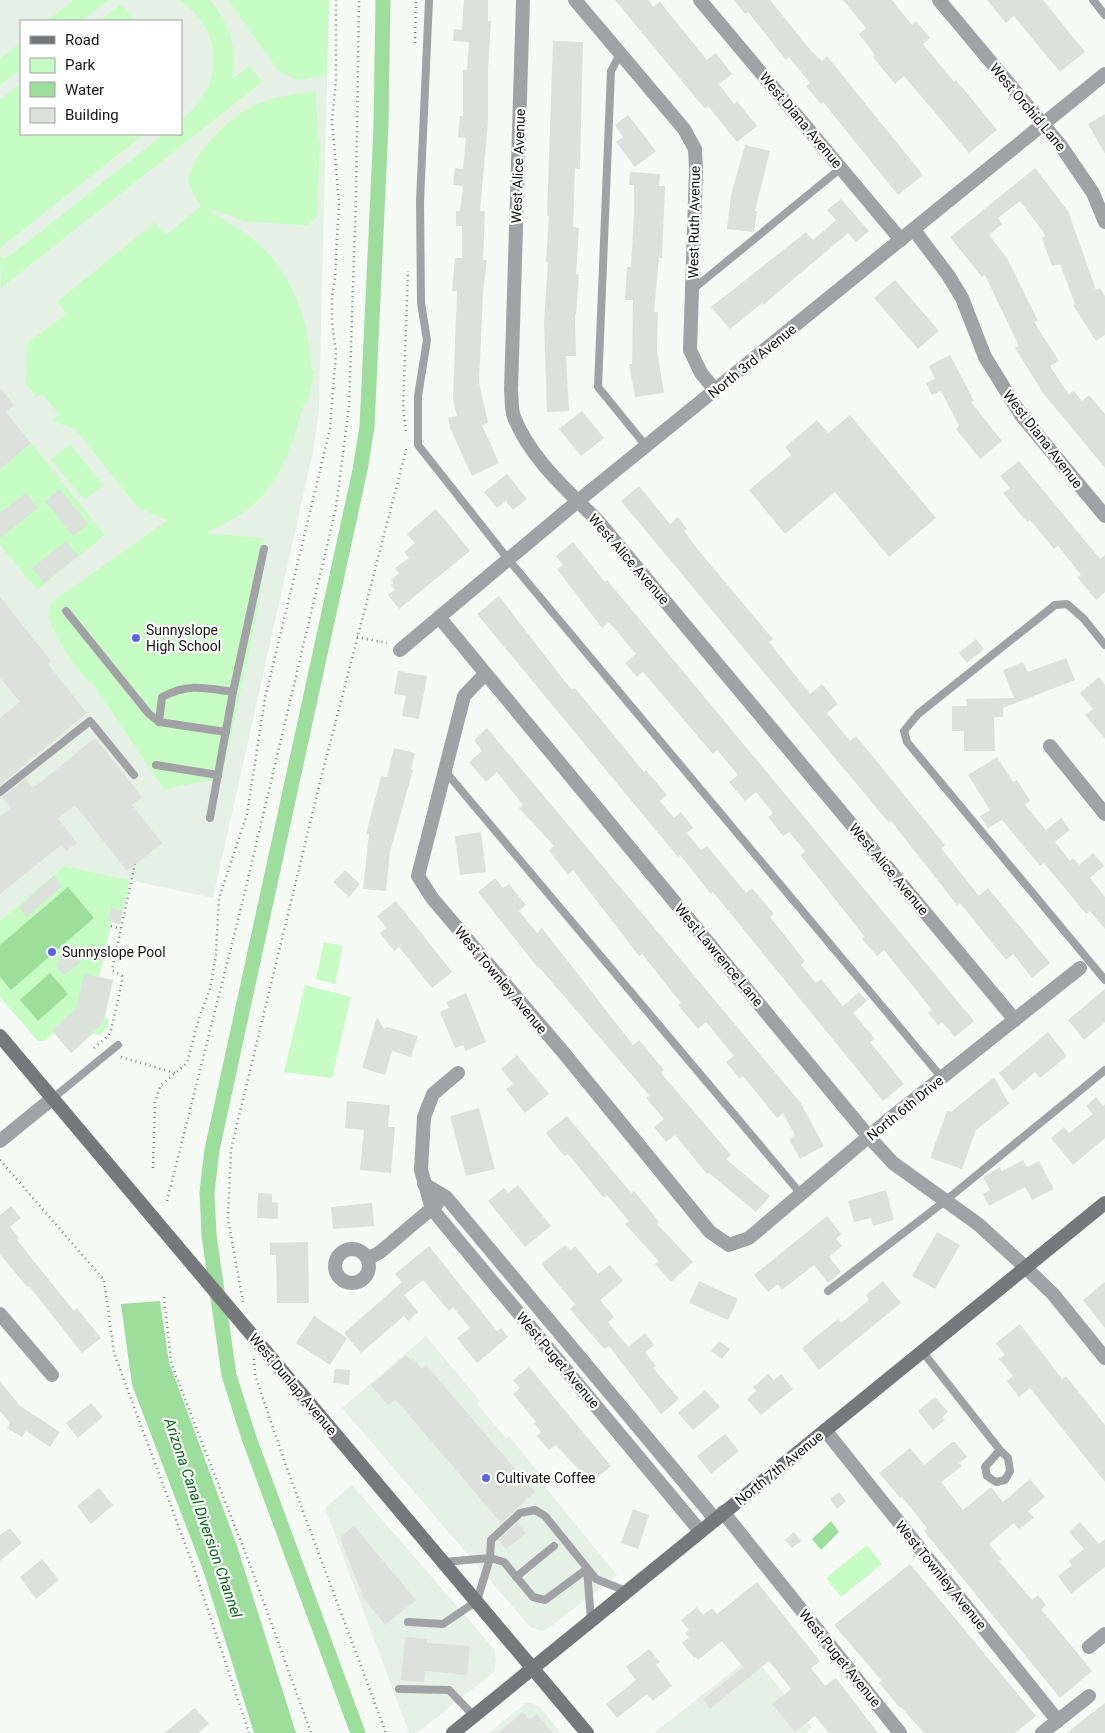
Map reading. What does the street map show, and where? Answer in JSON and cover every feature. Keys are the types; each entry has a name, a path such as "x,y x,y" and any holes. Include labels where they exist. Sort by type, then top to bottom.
{"main road":[{"name":"West Dunlap Avenue","path":"0,1036 177,1244 586,1733"},
{"name":"North 7th Avenue","path":"453,1733 1105,1203"}],"street":[{"name":"West Alice Avenue","path":"523,0 511,390 513,415 526,441 556,480 598,521 1015,1020"},
{"name":"West Ruth Avenue","path":"575,0 684,129 695,149 690,350 701,373 714,390"},
{"name":"West Diana Avenue","path":"700,0 901,240"},
{"name":"West Orchid Lane","path":"939,0 1042,123 1083,177 1093,193 1105,222"},
{"name":"North 3rd Avenue","path":"400,650 508,558 914,230 1042,123 1105,74"},
{"name":"West Diana Avenue","path":"914,230 962,298 985,358 1021,415 1105,516"},
{"name":"West Lawrence Lane","path":"439,617 869,1137 893,1163 978,1224 1025,1267 1053,1294 1105,1358"},
{"name":"West Townley Avenue","path":"485,674 464,696 418,876 432,898 563,1052 710,1232 729,1245"},
{"path":"1050,746 1105,814"},
{"name":"North 6th Drive","path":"729,1245 749,1238 869,1137 1080,968"},
{"name":"West Puget Avenue","path":"458,1072 433,1094 427,1106 421,1170 432,1209 700,1531"},
{"path":"0,1141 53,1098"},
{"name":"West Puget Avenue","path":"424,1184 446,1198 529,1297 719,1516 900,1733"},
{"path":"368,1258 379,1253 446,1198"},
{"path":"514,1308 529,1297"},
{"path":"0,1314 52,1375"},
{"name":"West Townley Avenue","path":"825,1430 1058,1721"},
{"path":"1089,1647 1105,1634"},
{"path":"1042,1733 1089,1696"}],"lane":[{"path":"429,0 420,201 421,303 427,340 418,396 418,445 508,558 942,1078"},
{"path":"1093,0 1105,15"},
{"path":"620,54 611,71 598,387 646,446"},
{"path":"692,290 841,168"},
{"path":"210,818 233,692 264,549"},
{"path":"1105,645 1083,618 1067,604 1055,606 918,714 904,731 907,742 1105,980"},
{"path":"66,611 149,714 159,722 226,732"},
{"path":"159,722 162,697 176,690 191,686 233,692"},
{"path":"0,792 90,721 134,775"},
{"path":"156,765 218,775"},
{"path":"444,770 801,1194"},
{"path":"53,1098 118,1045"},
{"path":"828,1291 945,1201 1105,1070"},
{"path":"922,1351 1000,1450"},
{"path":"408,1622 443,1624 477,1601 490,1558 491,1540 520,1513 535,1510 545,1516 596,1579 626,1591"},
{"path":"516,1577 554,1546"},
{"path":"444,1562 490,1558 504,1562 533,1597 545,1600 587,1569"},
{"path":"587,1569 591,1620"},
{"path":"399,1689 449,1690 474,1716"}],"path":[{"path":"153,1168 155,1103 160,1086 187,1063 199,1018 210,988 216,955 219,898 247,814 265,698 330,429 336,352 332,322 332,296 339,203 332,120 336,81 336,0"},
{"path":"167,1201 241,908 336,508 349,407 356,196 359,0"},
{"path":"414,45 416,0"},
{"path":"239,1285 228,1219 231,1148 357,637 402,468 408,438 403,408 408,269"},
{"path":"357,637 385,645 392,640 400,650"},
{"path":"88,1054 108,1036 111,1030 122,982 122,976 112,970 135,864"},
{"path":"111,926 121,929"},
{"path":"119,949 139,954"},
{"path":"118,1059 121,1057 177,1073"},
{"path":"0,1160 104,1280 114,1354 194,1568 249,1733"},
{"path":"164,1297 171,1361 176,1376 248,1561 311,1733"},
{"path":"255,1376 286,1466 386,1733"}],"shaded area":[{"name":"Sunnyslope High School","path":"0,0 329,0 319,409 314,447 213,898 64,866 0,921"},
{"path":"426,1336 480,1401 477,1404 506,1438 509,1436 548,1484 545,1487 617,1575 550,1627 542,1631 530,1627 342,1408"},
{"path":"352,1485 494,1649 496,1659 494,1672 417,1733 409,1733 325,1508"},
{"path":"753,1655 812,1728 806,1733 654,1733"},
{"path":"526,1703 540,1707 561,1733 488,1733"}],"green space":[{"path":"74,0 109,0 82,20 48,20"},
{"path":"179,0 210,0 223,18 231,37 234,57 232,79 250,66 262,82 1,288 0,255 3,259 16,251 163,135 182,135 182,119 195,106 205,91 212,75 214,59 212,43 205,27 194,13"},
{"path":"228,0 329,0 327,75 299,80 280,73"},
{"path":"121,4 134,20 101,20"},
{"path":"20,43 20,70 0,85 0,59"},
{"path":"20,84 20,135 143,135 0,248 0,100"},
{"path":"316,91 318,138 320,141 317,217 307,225 247,222 205,208 255,241 273,259 283,273 304,320 311,354 312,370 315,372 307,404 304,403 290,447 273,483 246,511 205,533 263,538 266,551 256,620 222,778 164,789 93,684 87,680 73,663 59,641 49,614 52,602 168,520 138,508 75,429 52,421 59,414 42,394 36,397 25,383 28,342 67,314 57,302 155,222 166,235 201,206 189,183 190,174 201,152 231,120 249,108 266,101"},
{"path":"31,443 105,535 37,590 0,545 0,469"},
{"path":"70,444 103,485 84,500 51,460"},
{"name":"Sunnyslope Pool","path":"64,866 130,880 120,924 112,922 99,977 113,980 105,1017 109,1020 107,1027 99,1036 94,1033 71,1053 54,1033 44,1041 38,1041 0,997 0,921"},
{"path":"324,942 343,946 335,984 316,979"},
{"path":"305,985 351,997 332,1078 284,1072"},
{"path":"867,1545 882,1564 841,1597 826,1578"}],"water":[{"path":"68,887 94,918 11,990 0,977 0,945"},
{"path":"50,973 68,994 38,1021 20,1000"},
{"name":"Arizona Canal Diversion Channel","path":"160,1301 169,1362 237,1546 296,1733 254,1733 204,1573 132,1385 121,1304"},
{"path":"831,1521 839,1532 821,1550 812,1539"}],"building":[{"path":"464,0 488,0 488,21 491,21 488,69 488,122 480,211 485,211 483,260 487,260 483,293 479,382 488,423 482,425 499,463 472,476 450,428 448,418 457,416 453,399 457,291 452,291 455,258 462,258 462,226 456,226 456,211 460,211 463,186 453,185 455,168 463,169 466,138 458,137 460,116 463,116 463,70 467,70 469,42 453,41 454,29 462,30"},
{"path":"615,0 648,0 653,7 660,2 707,60 716,53 732,74 719,84 734,104 737,101 757,126 737,142 708,106 705,109"},
{"path":"734,0 770,0 812,52 822,61 827,56 923,175 898,195 823,102 821,104 806,86 810,83 789,57 786,60 748,12 745,14"},
{"path":"843,0 892,0 912,25 916,21 930,38 923,44 954,82 956,80 997,130 969,153 904,76 895,84 873,57 875,55 859,34 866,28"},
{"path":"987,0 1043,0 1085,52 1060,72 1014,16 1006,23"},
{"path":"553,41 583,42 580,169 575,168 573,227 579,228 576,274 579,274 575,315 576,356 566,356 569,411 547,412 544,322 548,262 546,262 549,216 547,216"},
{"path":"1105,114 1105,154 1088,124"},
{"path":"628,115 656,151 635,167 616,142 623,137 615,125"},
{"path":"745,145 770,151 755,211 757,211 754,232 727,229 731,195"},
{"path":"1035,168 1068,211 1096,290 1100,288 1105,296 1105,335 1096,341 1073,305 1075,304 1060,264 1052,266 1042,238 1046,236 1020,201 998,218 1002,224 989,235 1007,258 1038,321 1034,322 1059,361 1050,366 1069,395 1074,391 1082,401 1089,395 1105,414 1105,468 1043,393 1015,348 1019,346 985,275 982,277 950,237"},
{"path":"630,172 660,174 659,186 665,186 662,258 659,258 654,312 658,312 657,351 664,393 635,397 629,364 632,364 633,300 625,300 627,267 631,267 634,213 634,185 629,185"},
{"path":"841,199 869,231 856,242 848,233 763,305 762,303 730,329 711,307 806,232 813,240 836,220 827,210"},
{"path":"895,280 939,331 918,349 874,298"},
{"path":"950,355 974,401 971,402 1002,441 980,459 956,429 959,426 941,391 932,395 926,383 935,379 929,366"},
{"path":"0,388 14,405 6,412 31,443 0,469"},
{"path":"582,411 604,438 581,456 559,429"},
{"path":"850,415 936,518 889,557 835,492 785,534 749,490 791,455 785,447 817,420 828,433"},
{"path":"1019,461 1100,559 1105,555 1105,592 1096,600 1077,577 1081,575 1058,546 1054,549 1030,520 1027,522 1003,493 1010,488 1000,476"},
{"path":"507,474 527,499 513,510 506,501 497,508 484,492"},
{"path":"639,486 670,524 678,517 687,529 684,531 773,639 769,642 810,694 822,684 838,704 827,713 850,741 856,736 945,845 941,848 979,896 988,888 1050,963 1032,978 1013,954 1006,960 960,903 957,905 891,821 889,823 621,501"},
{"path":"60,489 88,524 73,536 45,501"},
{"path":"26,493 38,508 0,538 0,513"},
{"path":"436,509 470,551 399,609 388,595 395,590 391,585 394,583 391,580 399,573 395,568 409,558 404,552 415,543 407,534"},
{"path":"66,541 78,556 44,583 32,568"},
{"path":"573,542 605,582 607,580 974,1021 955,1037 942,1022 938,1025 928,1013 932,1010 884,950 877,956 862,939 865,937 800,855 805,851 789,832 783,836 768,817 773,813 756,792 745,801 729,782 738,775 717,750 713,754 643,672 637,677 625,663 636,654 609,622 602,628 557,569 563,565 556,556"},
{"path":"499,596 566,683 572,689 575,688 644,772 646,770 667,795 660,801 674,818 681,812 693,828 687,833 701,850 707,846 746,893 752,888 774,914 770,917 805,961 801,965 816,983 821,979 843,1006 859,992 867,1001 853,1013 875,1039 870,1042 904,1084 883,1101 713,892 711,894 680,855 678,857 477,614"},
{"path":"0,597 51,661 48,664 87,713 0,785 0,718 20,702 0,678"},
{"path":"976,639 984,649 967,663 959,653"},
{"path":"1066,658 1075,680 1003,708 1003,717 994,717 995,751 964,751 964,731 952,731 952,706 967,706 966,699 1014,698 1003,670 1023,662 1028,672"},
{"path":"398,671 427,676 419,719 402,716 406,696 394,694"},
{"path":"1099,677 1105,685 1105,739 1085,715 1093,709 1080,693"},
{"path":"487,728 800,1102 824,1146 800,1159 789,1139 795,1135 783,1113 777,1118 743,1076 740,1079 726,1062 734,1056 706,1022 698,1029 678,1005 681,1003 642,954 639,956 573,870 568,875 549,851 554,846 519,808 523,805 497,772 486,782 469,762 482,751 474,740"},
{"path":"95,738 142,797 132,805 162,843 127,871 75,805 58,818 77,843 66,851 61,845 0,894 0,817 11,808 2,797 26,779 32,787 37,785"},
{"path":"394,748 415,753 411,770 413,770 390,852 386,891 363,889 369,834 366,834 381,776 387,777"},
{"path":"997,757 1013,782 1017,780 1030,801 1025,805 1046,830 1061,818 1070,830 1055,842 1070,861 1073,858 1079,865 1093,853 1104,866 1090,878 1105,897 1105,929 1090,911 1086,914 1044,863 1040,866 1002,820 988,828 980,816 990,810 968,775"},
{"path":"481,832 486,872 460,875 455,836"},
{"path":"345,870 360,884 349,897 333,882"},
{"path":"54,876 62,886 27,917 19,907"},
{"path":"495,878 503,888 509,884 526,905 519,911 537,933 542,928 633,1045 639,1040 664,1070 661,1073 731,1155 726,1159 770,1196 756,1212 709,1173 707,1174 675,1135 666,1142 654,1127 664,1119 646,1098 649,1095 538,968 478,892"},
{"path":"396,901 452,972 432,988 399,947 394,951 380,933 387,928 377,916"},
{"path":"111,908 123,911 120,924 108,921"},
{"path":"71,951 80,962 64,975 55,965"},
{"path":"84,974 113,980 103,1023 71,1053 52,1030 76,1009"},
{"path":"1105,989 1105,1022 1084,1040 1068,1020"},
{"path":"466,993 486,1042 466,1051 463,1045 455,1048 440,1012 449,1008 446,1002"},
{"path":"377,1017 384,1029 387,1027 418,1036 411,1057 392,1051 385,1075 362,1068"},
{"path":"1048,1032 1067,1056 1040,1078 1035,1072 1013,1091 999,1073"},
{"path":"517,1055 549,1094 525,1113 506,1089 513,1084 501,1069"},
{"path":"994,1077 1009,1104 976,1130 962,1169 930,1158 947,1111 951,1112"},
{"path":"1096,1097 1103,1106 1105,1104 1105,1138 1073,1165 1051,1138 1064,1127 1069,1133 1093,1114 1086,1106"},
{"path":"347,1101 390,1105 388,1127 395,1127 391,1173 360,1170 364,1130 345,1128"},
{"path":"479,1108 495,1169 466,1176 450,1116"},
{"path":"567,1116 631,1193 634,1191 659,1222 657,1224 693,1262 671,1282 655,1264 659,1261 625,1224 629,1221 607,1195 604,1198 568,1154 564,1156 546,1133"},
{"path":"1023,1160 1027,1167 1039,1161 1054,1189 1032,1200 1025,1187 989,1206 983,1194 990,1190 983,1177 1000,1167 1002,1171"},
{"path":"518,1185 551,1226 525,1247 488,1201 504,1188 508,1193"},
{"path":"886,1190 894,1220 873,1226 871,1218 854,1222 848,1201"},
{"path":"258,1193 272,1194 272,1202 278,1203 278,1219 257,1218"},
{"path":"372,1203 374,1226 333,1229 331,1207"},
{"path":"11,1206 21,1218 10,1227 19,1238 17,1240 74,1311 77,1308 101,1338 82,1353 29,1286 27,1287 0,1254 0,1215"},
{"path":"827,1216 841,1234 836,1239 842,1246 829,1257 841,1272 828,1283 814,1265 782,1290 778,1284 768,1292 754,1275"},
{"path":"937,1232 960,1245 935,1289 912,1276"},
{"path":"308,1242 309,1303 277,1303 276,1255 270,1255 270,1243"},
{"path":"565,1245 570,1251 575,1246 598,1274 610,1265 623,1281 600,1300 614,1317 608,1322 628,1347 645,1333 654,1345 645,1352 656,1366 653,1368 679,1399 661,1414 609,1346 604,1349 570,1309 575,1304 541,1264"},
{"path":"429,1246 497,1331 501,1328 508,1337 477,1363 457,1338 470,1328 453,1307 449,1311 423,1280 404,1295 418,1312 408,1321 404,1316 361,1353 344,1333 402,1282 395,1274"},
{"path":"699,1281 738,1299 728,1320 689,1303"},
{"path":"883,1281 901,1303 819,1370 802,1348 838,1319 841,1323 869,1300 866,1295"},
{"path":"1105,1282 1105,1328 1083,1300"},
{"path":"314,1316 347,1338 330,1365 296,1343"},
{"path":"1020,1324 1062,1379 1066,1376 1105,1425 1105,1482 1030,1388 1019,1397 1007,1381 1013,1376 999,1359 1005,1355 996,1343"},
{"path":"719,1341 730,1349 722,1359 711,1351"},
{"path":"406,1355 411,1360 413,1358 422,1369 426,1365 535,1492 501,1523 398,1402 395,1400 388,1405 371,1385"},
{"path":"529,1367 611,1466 591,1483 556,1445 549,1450 537,1436 541,1432 534,1423 536,1422 513,1394 520,1388 513,1380"},
{"path":"335,1369 350,1370 349,1385 333,1383"},
{"path":"768,1374 774,1380 781,1374 793,1389 761,1415 747,1399 756,1391 753,1387"},
{"path":"0,1381 20,1406 60,1432 50,1447 26,1431 22,1437 7,1428 10,1423 0,1411"},
{"path":"705,1390 720,1407 693,1430 678,1413"},
{"path":"935,1397 948,1412 942,1417 945,1420 933,1430 918,1411"},
{"path":"91,1403 103,1417 78,1438 66,1423"},
{"path":"725,1434 739,1451 711,1474 697,1456"},
{"path":"952,1442 955,1442 967,1457 959,1463 962,1466 941,1482 963,1510 991,1487 1003,1502 1030,1479 1045,1497 1028,1511 1034,1518 1019,1529 1014,1523 989,1544 1001,1559 999,1561 1032,1600 1038,1595 1046,1605 1041,1609 1092,1671 1060,1698 924,1531 927,1528 902,1497 900,1498 879,1473 910,1448 924,1465"},
{"path":"99,1488 113,1505 91,1524 77,1506"},
{"path":"839,1492 846,1501 837,1509 830,1499"},
{"path":"633,1509 649,1515 638,1549 621,1543"},
{"path":"1080,1522 1099,1544 1105,1539 1105,1567 1071,1594 1058,1576 1072,1565 1069,1561 1084,1549 1069,1532"},
{"path":"517,1523 526,1533 506,1549 499,1540"},
{"path":"354,1526 416,1600 385,1625 364,1599 340,1538"},
{"path":"10,1528 22,1543 0,1561 0,1535"},
{"path":"794,1532 801,1541 792,1548 785,1540"},
{"path":"42,1559 59,1580 36,1599 20,1577"},
{"path":"910,1564 1036,1716 1015,1733 924,1733 879,1683 882,1681 834,1625"},
{"path":"757,1582 820,1661 811,1668 825,1686 836,1678 878,1733 829,1733 815,1716 795,1732 772,1704 791,1689 769,1661 710,1709 703,1699 743,1667 722,1641 698,1660 696,1657 694,1658 682,1643 689,1638 685,1633 689,1630 681,1620 697,1607 703,1615 712,1608 717,1614"},
{"path":"405,1637 427,1639 427,1643 470,1646 467,1675 425,1671 424,1682 401,1680"},
{"path":"649,1649 660,1662 656,1665 672,1686 653,1701 647,1694 617,1718 606,1704 636,1680 626,1667"},
{"path":"1105,1703 1105,1733 1067,1733 1088,1716"},
{"path":"195,1708 209,1724 198,1733 164,1733"},
{"path":"523,1712 529,1720 537,1714 552,1733 498,1733"}],"waterway":[{"path":"358,1733 249,1438 229,1375 209,1235 207,1192 212,1150 360,470 367,427 381,127 383,0"}],"place":[{"name":"Sunnyslope High School","path":"136,638"},
{"name":"Sunnyslope Pool","path":"52,952"},
{"name":"Cultivate Coffee","path":"486,1478"}]}
